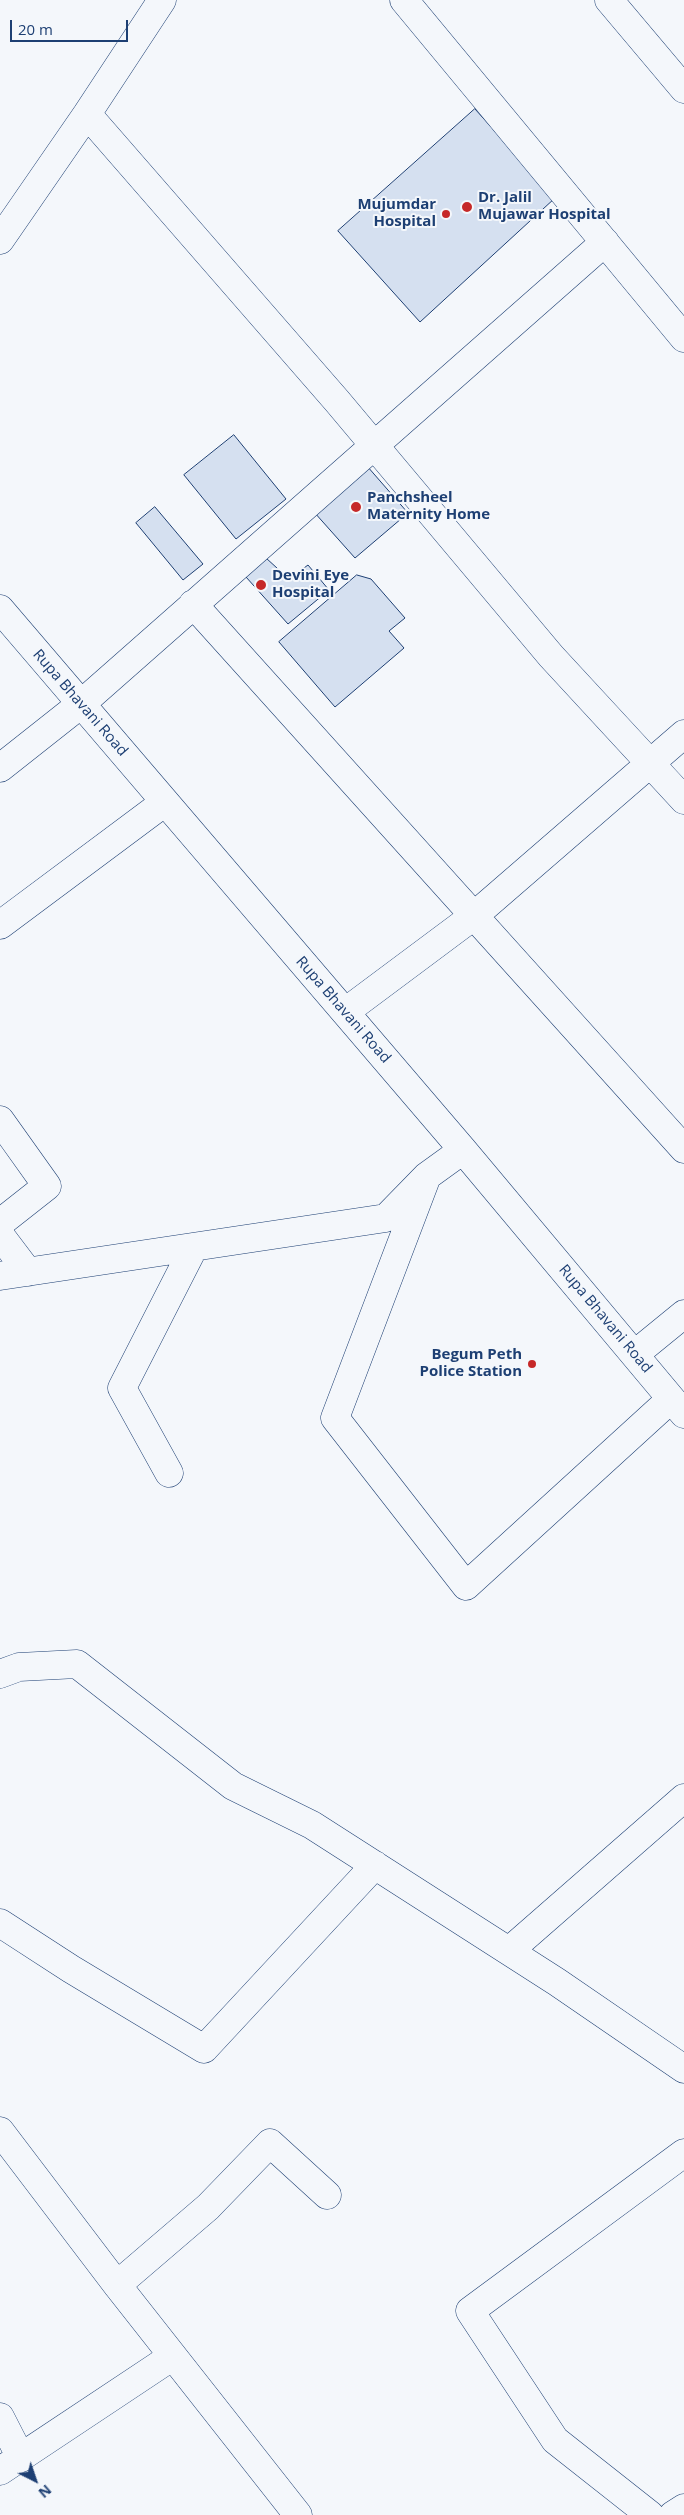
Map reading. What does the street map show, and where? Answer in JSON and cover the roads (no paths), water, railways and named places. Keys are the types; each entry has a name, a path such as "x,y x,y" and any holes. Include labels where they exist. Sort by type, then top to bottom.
{"street":[{"path":"0,240 88,114 162,0"},
{"path":"404,0 684,338"},
{"path":"610,0 684,89"},
{"path":"88,114 374,445 551,656 684,800"},
{"path":"0,768 81,704 605,242"},
{"path":"193,604 684,1149"},
{"name":"Rupa Bhavani Road","path":"0,609 464,1150 678,1407"},
{"path":"345,1012 475,915 651,765 684,734"},
{"path":"0,925 165,802"},
{"path":"0,1120 47,1186 0,1223"},
{"path":"0,1276 386,1218 427,1176 464,1150"},
{"path":"427,1176 336,1418 466,1586 678,1407"},
{"path":"0,1235 28,1272"},
{"path":"169,1474 122,1388 194,1247"},
{"path":"635,1354 684,1314"},
{"path":"0,1674 19,1667 77,1664 233,1786 312,1825 509,1951 684,2069"},
{"path":"509,1951 684,1798"},
{"path":"0,1923 70,1969 204,2049 375,1865"},
{"path":"0,2131 9,2161 117,2285 298,2515"},
{"path":"117,2285 208,2207 270,2143 327,2195"},
{"path":"650,2515 555,2440 470,2311 684,2153"},
{"path":"0,2418 10,2464 172,2356"},
{"path":"673,2515 684,2508"}],"place":[{"name":"Dr. Jalil Mujawar Hospital","path":"467,207"},
{"name":"Mujumdar Hospital","path":"446,214"},
{"name":"Panchsheel Maternity Home","path":"356,507"},
{"name":"Devini Eye Hospital","path":"261,585"},
{"name":"Begum Peth Police Station","path":"532,1364"}]}
